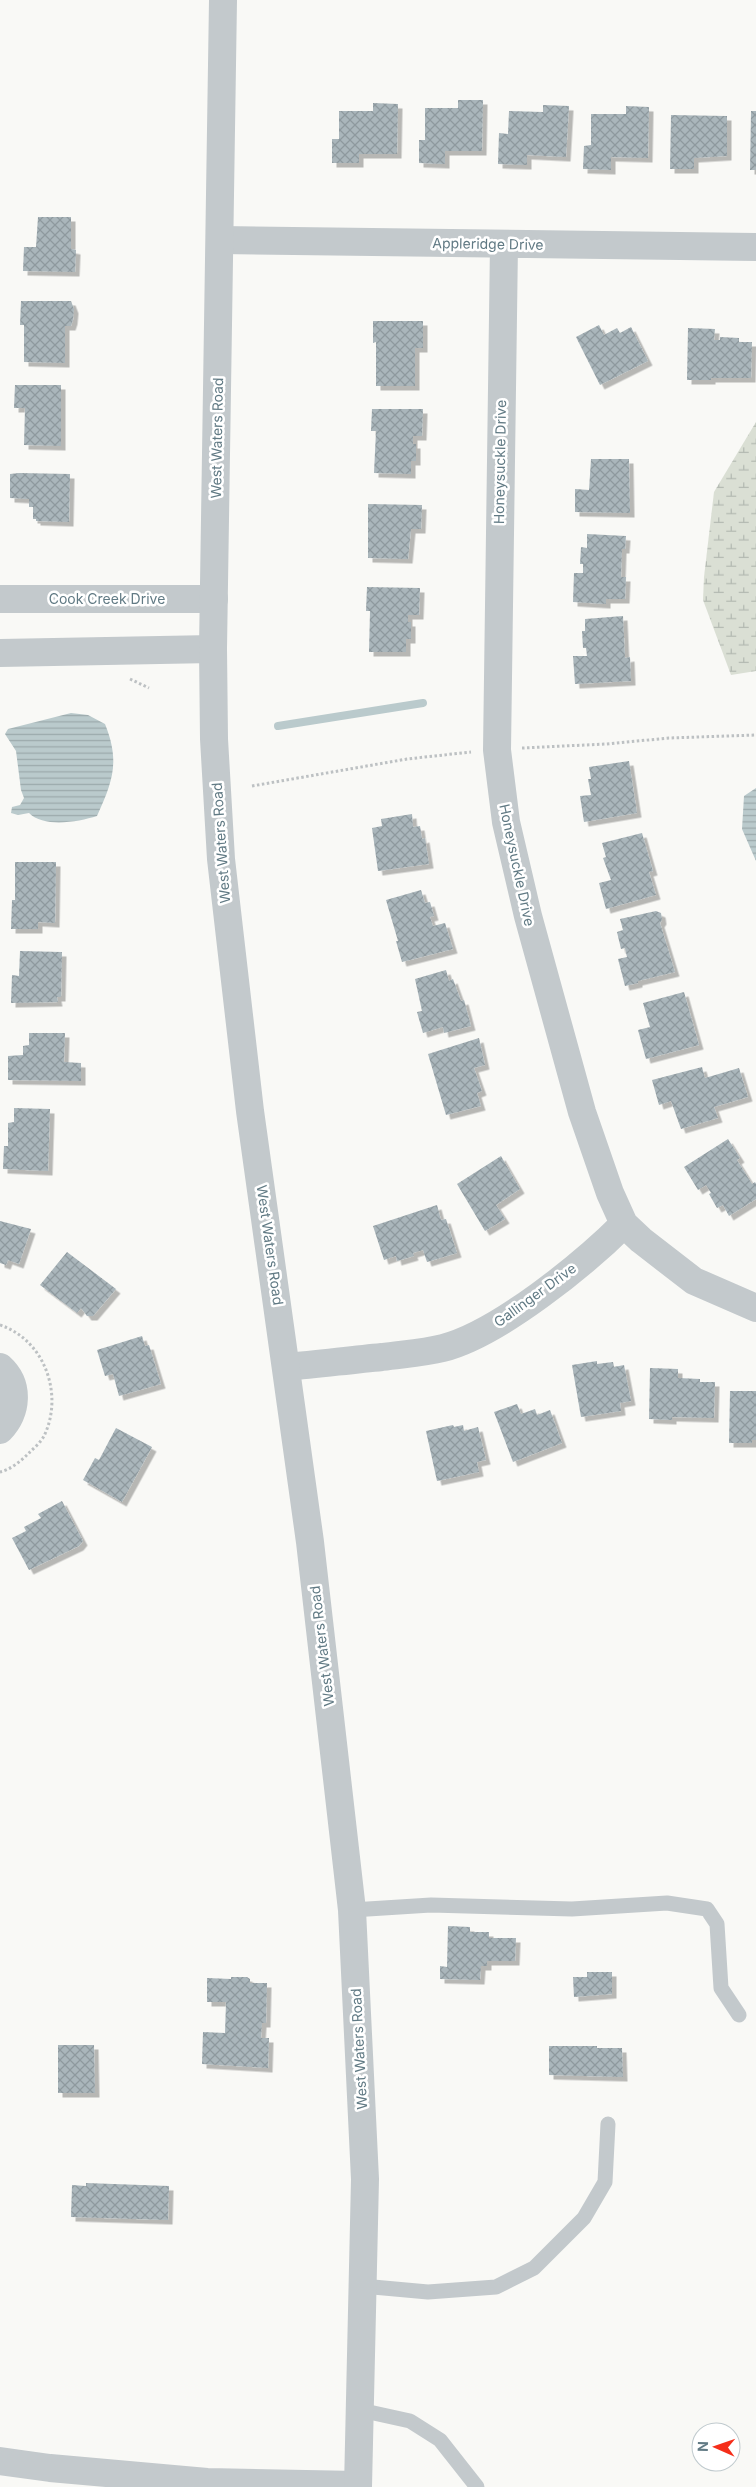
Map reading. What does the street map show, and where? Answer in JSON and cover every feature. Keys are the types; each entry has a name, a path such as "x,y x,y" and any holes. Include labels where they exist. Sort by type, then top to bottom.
{"street":[{"name":"West Waters Road","path":"223,0 221,240 213,649 214,739 221,859 250,1111 288,1367 352,1910 365,2179 358,2486"},
{"name":"Appleridge Drive","path":"221,240 756,248"},
{"name":"Honeysuckle Drive","path":"504,244 497,750 506,822 528,916 582,1112 610,1193 624,1224 641,1240 694,1281 756,1308"},
{"name":"Cook Creek Drive","path":"0,599 214,599"},
{"path":"0,653 213,649"},
{"name":"Gallinger Drive","path":"288,1367 411,1355 444,1348 474,1336 505,1320 576,1266 624,1224"},
{"path":"0,1367 11,1380 14,1394 13,1408 7,1422 0,1430"},
{"path":"0,2461 50,2468 207,2482 358,2486"}],"lane":[{"path":"352,1910 430,1906 572,1909 667,1903 707,1910 717,1924 721,1988 740,2015"},
{"path":"362,2286 428,2292 496,2287 534,2268 584,2218 605,2182 608,2124"},
{"path":"360,2410 410,2421 440,2440 477,2487"}],"path":[{"path":"530,747 756,735"},
{"path":"252,786 407,759 462,753"}],"green space":[{"path":"756,422 756,671 731,675 703,600 704,577 714,492"}],"shaded area":[{"path":"71,713 88,715 105,724 110,737 113,771 97,816 71,822 52,822 35,818 29,813 18,815 11,813 12,807 20,805 24,798 21,790 16,751 5,734 8,729"},
{"path":"756,788 756,861 742,829 744,796"}],"building":[{"path":"458,100 483,100 482,151 445,151 445,164 419,163 419,140 425,140 425,108 458,108"},
{"path":"373,103 398,104 397,154 359,154 359,163 332,163 332,139 339,139 339,111 373,111"},
{"path":"543,105 569,106 566,157 527,155 527,165 498,164 499,133 508,134 509,111 543,112"},
{"path":"626,106 649,107 648,158 611,157 611,170 583,169 584,146 591,145 591,114 626,114"},
{"path":"751,111 756,111 756,170 750,170"},
{"path":"671,115 727,116 727,156 694,158 694,169 670,169"},
{"path":"38,217 71,217 71,249 76,250 75,272 23,271 24,247 36,247"},
{"path":"21,301 71,301 74,309 73,320 71,326 65,326 65,363 24,362 24,325 20,325"},
{"path":"373,321 423,321 423,348 415,348 415,386 376,386 376,342 373,343"},
{"path":"599,325 604,335 617,328 620,333 631,327 648,361 600,385 576,337"},
{"path":"688,328 715,329 714,340 720,340 720,337 739,338 739,342 752,342 751,378 687,380"},
{"path":"15,385 61,385 61,446 24,445 25,408 14,408"},
{"path":"372,409 423,409 422,436 413,436 413,444 416,444 416,461 411,461 411,474 374,473 376,431 371,431"},
{"path":"591,459 629,459 630,513 575,512 575,489 589,490"},
{"path":"10,474 70,474 69,522 36,521 36,519 33,519 33,507 29,507 29,499 10,498"},
{"path":"368,504 422,505 421,529 411,529 408,559 368,558"},
{"path":"587,534 626,536 625,549 622,549 621,577 626,577 625,599 606,599 606,604 573,602 574,573 583,573 583,564 580,564 581,547 587,548"},
{"path":"367,587 420,588 419,615 408,615 408,622 411,622 411,639 406,639 406,652 369,652 370,611 366,611"},
{"path":"623,616 625,658 630,657 631,681 575,684 573,656 587,656 586,648 583,648 582,631 585,631 585,619"},
{"path":"629,761 637,813 584,822 580,796 591,795 588,779 591,779 589,767"},
{"path":"412,814 413,827 420,826 422,839 425,838 429,864 378,871 372,828 382,826 381,819"},
{"path":"642,833 653,871 649,872 656,895 606,909 599,883 611,880 603,858 606,857 602,843"},
{"path":"15,862 56,862 55,923 38,922 38,929 11,929 12,900 15,900"},
{"path":"421,890 425,903 430,902 434,916 430,917 433,926 445,923 453,949 402,962 386,900"},
{"path":"656,911 661,913 662,920 660,923 675,972 625,986 618,959 627,957 625,948 621,949 617,932 623,930 620,919"},
{"path":"20,951 62,952 61,997 57,997 58,1002 11,1003 12,975 19,976"},
{"path":"446,970 449,981 453,979 461,1001 464,1000 471,1026 444,1033 443,1027 423,1033 417,1012 422,1011 415,979"},
{"path":"684,992 699,1045 646,1059 638,1030 650,1027 643,1003"},
{"path":"29,1033 65,1033 64,1062 81,1063 81,1081 8,1080 8,1056 23,1055 23,1046 29,1045"},
{"path":"479,1038 485,1065 474,1068 482,1091 477,1093 481,1106 446,1115 428,1054"},
{"path":"702,1067 705,1078 739,1068 748,1097 714,1107 718,1118 681,1129 671,1101 659,1105 652,1080"},
{"path":"14,1108 50,1109 48,1171 3,1169 4,1146 8,1146 8,1123 14,1122"},
{"path":"728,1139 740,1158 737,1160 752,1184 755,1182 756,1184 756,1199 729,1216 723,1205 717,1208 706,1185 698,1190 684,1167"},
{"path":"501,1156 520,1189 496,1205 505,1219 485,1231 457,1184"},
{"path":"437,1205 441,1220 446,1219 457,1253 427,1262 423,1250 413,1253 414,1256 397,1261 396,1256 384,1260 373,1226"},
{"path":"0,1221 31,1229 19,1264 8,1260 6,1265 0,1263"},
{"path":"67,1252 116,1289 93,1316 87,1316 81,1308 77,1313 40,1285"},
{"path":"142,1336 145,1346 149,1345 161,1384 119,1396 113,1374 105,1376 97,1350"},
{"path":"597,1361 597,1364 613,1362 614,1367 624,1365 631,1401 620,1403 621,1411 581,1417 572,1365"},
{"path":"650,1368 678,1369 678,1378 700,1379 700,1382 715,1382 714,1418 672,1417 672,1420 649,1419"},
{"path":"730,1391 756,1391 756,1440 752,1440 752,1443 729,1443"},
{"path":"517,1404 521,1414 535,1409 537,1415 550,1410 562,1443 513,1462 494,1412"},
{"path":"453,1425 454,1427 463,1425 464,1431 478,1427 486,1460 477,1462 479,1472 437,1481 426,1431"},
{"path":"116,1428 152,1447 122,1502 83,1480 95,1458 99,1460"},
{"path":"62,1501 83,1541 79,1546 29,1570 12,1538 26,1531 24,1527 41,1518 38,1514"},
{"path":"448,1926 470,1927 470,1932 489,1932 489,1938 516,1938 515,1961 487,1961 487,1966 481,1966 480,1980 440,1979 440,1966 447,1967"},
{"path":"587,1972 612,1972 612,1994 574,1997 573,1977 587,1977"},
{"path":"231,1977 247,1977 250,1979 250,1983 267,1983 266,2023 262,2023 261,2038 269,2038 268,2068 202,2064 203,2032 225,2033 226,2002 207,2002 207,1978 231,1979"},
{"path":"58,2045 94,2045 95,2093 58,2093"},
{"path":"549,2046 622,2048 623,2077 549,2075"},
{"path":"86,2183 169,2186 168,2220 71,2217 72,2185 86,2186"}],"waterway":[{"path":"278,726 423,703"}]}
